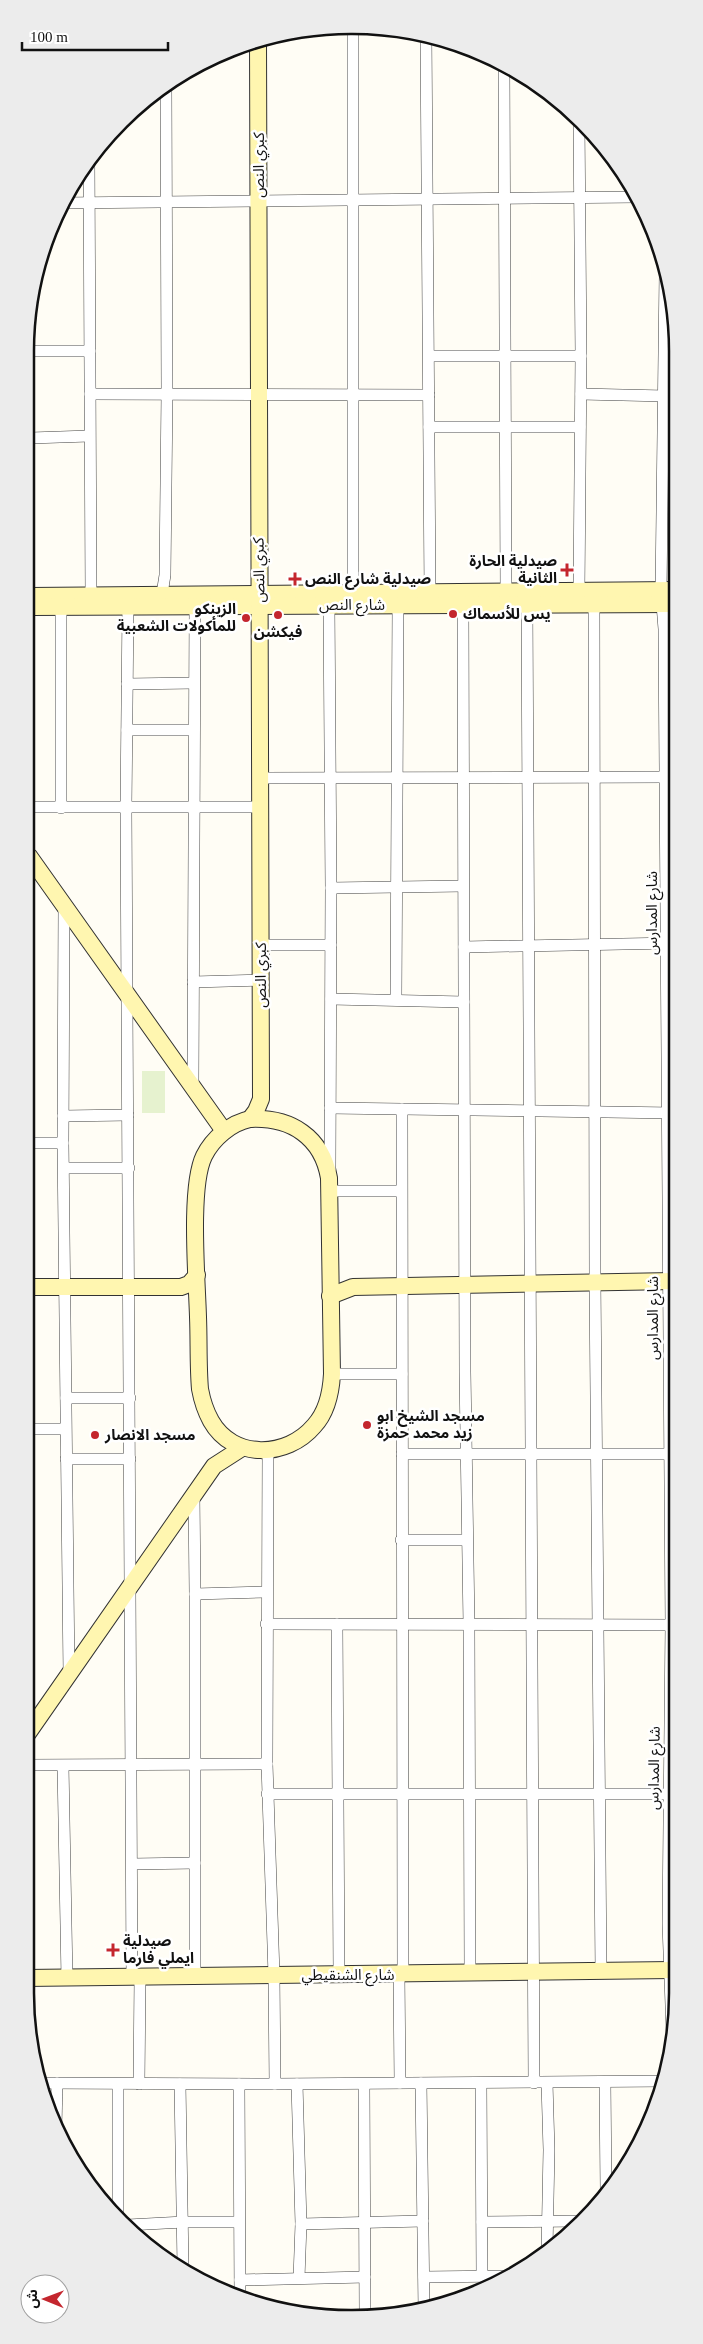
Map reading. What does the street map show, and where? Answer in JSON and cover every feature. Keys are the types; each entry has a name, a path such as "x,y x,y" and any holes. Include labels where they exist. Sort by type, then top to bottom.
{"street":[{"path":"353,34 353,592"},
{"path":"426,43 430,593"},
{"name":"كبري النص","path":"258,48 261,1099"},
{"path":"504,73 506,592"},
{"path":"162,594 165,575 167,394 166,93"},
{"path":"579,130 580,592"},
{"path":"89,172 90,595"},
{"path":"72,202 260,202 629,197"},
{"name":"شارع المدارس","path":"665,299 664,396 668,598 664,629 669,877"},
{"path":"34,351 90,351"},
{"path":"429,356 581,356"},
{"path":"90,394 429,395"},
{"path":"581,394 664,396"},
{"path":"429,428 580,427"},
{"path":"34,438 89,436"},
{"name":"شارع النص","path":"34,607 195,606 353,592 580,592 668,598"},
{"name":"شارع النص","path":"34,596 162,594 329,605 594,604 668,598"},
{"path":"463,604 470,1974"},
{"path":"527,604 527,946 532,1282 534,2083"},
{"path":"594,604 595,1281 601,1971"},
{"path":"214,1427 226,1438 242,1448 268,1451 292,1444 305,1436 315,1426 328,1401 332,1374 330,1108 332,888 329,605"},
{"path":"396,1000 398,605"},
{"path":"128,606 126,808 132,1864 139,2084"},
{"path":"192,1085 195,606"},
{"path":"61,607 61,808"},
{"path":"127,684 194,683"},
{"path":"127,730 194,730"},
{"path":"260,778 666,778"},
{"path":"34,807 261,808"},
{"path":"34,863 224,1131"},
{"path":"332,888 463,886"},
{"path":"64,906 63,1143 69,1674"},
{"path":"464,947 669,943"},
{"path":"262,945 331,945"},
{"path":"193,982 262,980"},
{"path":"331,999 464,1002"},
{"path":"250,1119 261,1099"},
{"path":"261,1099 274,1120"},
{"path":"330,1108 669,1113"},
{"path":"400,2083 402,1109"},
{"path":"63,1116 128,1114"},
{"path":"214,1466 216,1450 214,1427 206,1410 200,1389 196,1275 198,1172 210,1145 224,1131 250,1119 274,1120 302,1133 316,1144 324,1156 330,1185"},
{"path":"34,1144 63,1143"},
{"path":"64,1168 129,1168"},
{"path":"330,1185 401,1191"},
{"path":"330,1274 354,1286"},
{"path":"34,1287 181,1287 189,1284 196,1275"},
{"path":"330,1296 354,1286 669,1281"},
{"path":"171,1287 198,1303"},
{"path":"332,1374 402,1374"},
{"path":"66,1398 130,1398"},
{"path":"34,1429 66,1429"},
{"path":"34,1724 214,1466 242,1448"},
{"path":"268,1451 266,1592 267,1794 274,1975 275,2084"},
{"path":"402,1454 669,1454"},
{"path":"66,1459 130,1459"},
{"path":"194,1494 196,1594 195,1977"},
{"path":"401,1540 467,1540"},
{"path":"196,1594 266,1592"},
{"path":"266,1624 669,1625"},
{"path":"337,1624 339,1975"},
{"path":"34,1765 267,1764"},
{"path":"63,1766 67,1978"},
{"path":"267,1794 669,1794"},
{"path":"132,1864 195,1863"},
{"name":"شارع الشنقيطي","path":"34,1978 669,1970"},
{"path":"47,2083 364,2084 656,2081"},
{"path":"605,2082 606,2183"},
{"path":"56,2110 57,2083"},
{"path":"421,2083 424,2301"},
{"path":"481,2083 482,2276"},
{"path":"547,2083 549,2221 547,2243"},
{"path":"118,2084 118,2207"},
{"path":"180,2084 184,2222 183,2262"},
{"path":"239,2084 240,2290"},
{"path":"297,2084 301,2224 299,2278"},
{"path":"364,2084 365,2310"},
{"path":"301,2224 423,2221"},
{"path":"482,2222 572,2221"},
{"path":"135,2225 239,2222"},
{"path":"424,2277 494,2276"},
{"path":"240,2280 365,2277"}],"green space":[{"path":"142,1071 165,1071 165,1113 142,1113"}],"place":[{"name":"صيدلية الحارة الثانية","path":"567,570"},
{"name":"صيدلية شارع النص","path":"295,579"},
{"name":"يس للأسماك","path":"453,614"},
{"name":"فيكشن","path":"278,615"},
{"name":"الزينكو للمأكولات الشعبية","path":"246,618"},
{"name":"مسجد الشيخ ابو زيد محمد حمزة","path":"367,1425"},
{"name":"مسجد الانصار","path":"95,1435"},
{"name":"صيدلية ايملي فارما","path":"113,1950"}]}
